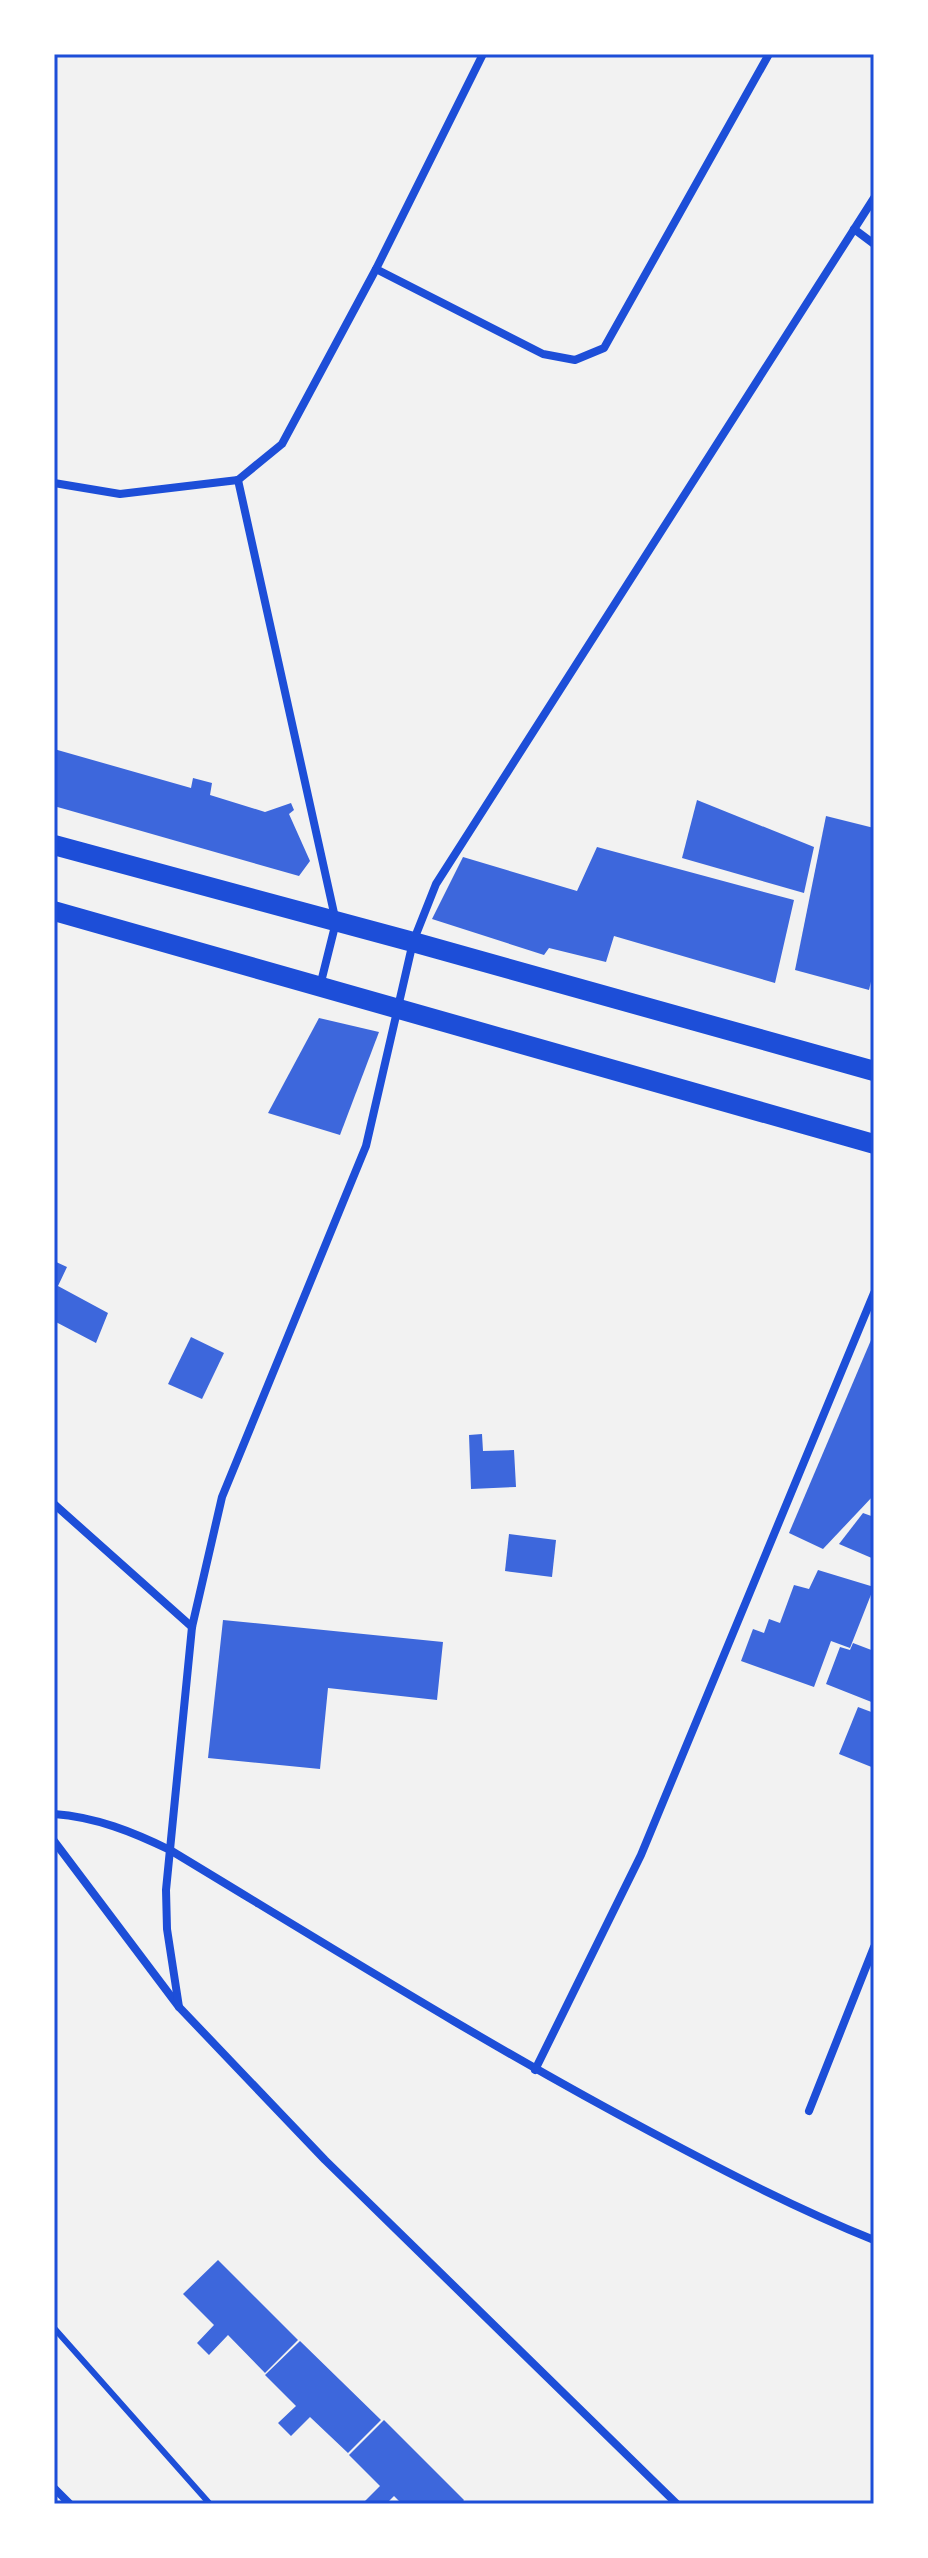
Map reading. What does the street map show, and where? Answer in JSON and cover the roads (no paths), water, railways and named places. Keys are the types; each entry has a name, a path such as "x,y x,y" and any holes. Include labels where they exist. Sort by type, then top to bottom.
{"main road":[{"path":"54,845 874,1071"},
{"path":"54,911 874,1144"}],"street":[{"path":"54,483 120,494 238,480 282,444 376,269 483,54"},
{"path":"376,269 543,354 575,360 604,348 769,54"},
{"path":"179,2007 167,1929 166,1890 192,1627 222,1497 366,1146 413,942 436,884 874,198"},
{"path":"854,229 874,244"},
{"path":"238,480 336,922 320,987"},
{"path":"535,2070 641,1855 874,1293"},
{"path":"54,1504 192,1627"},
{"path":"54,1814 103,1822 170,1850 535,2070 706,2161 830,2222 874,2240"},
{"path":"54,1841 179,2007 346,2181 677,2504"},
{"path":"809,2111 874,1947"},
{"path":"54,2488 70,2504"}],"lane":[{"path":"54,2328 210,2504"}]}
